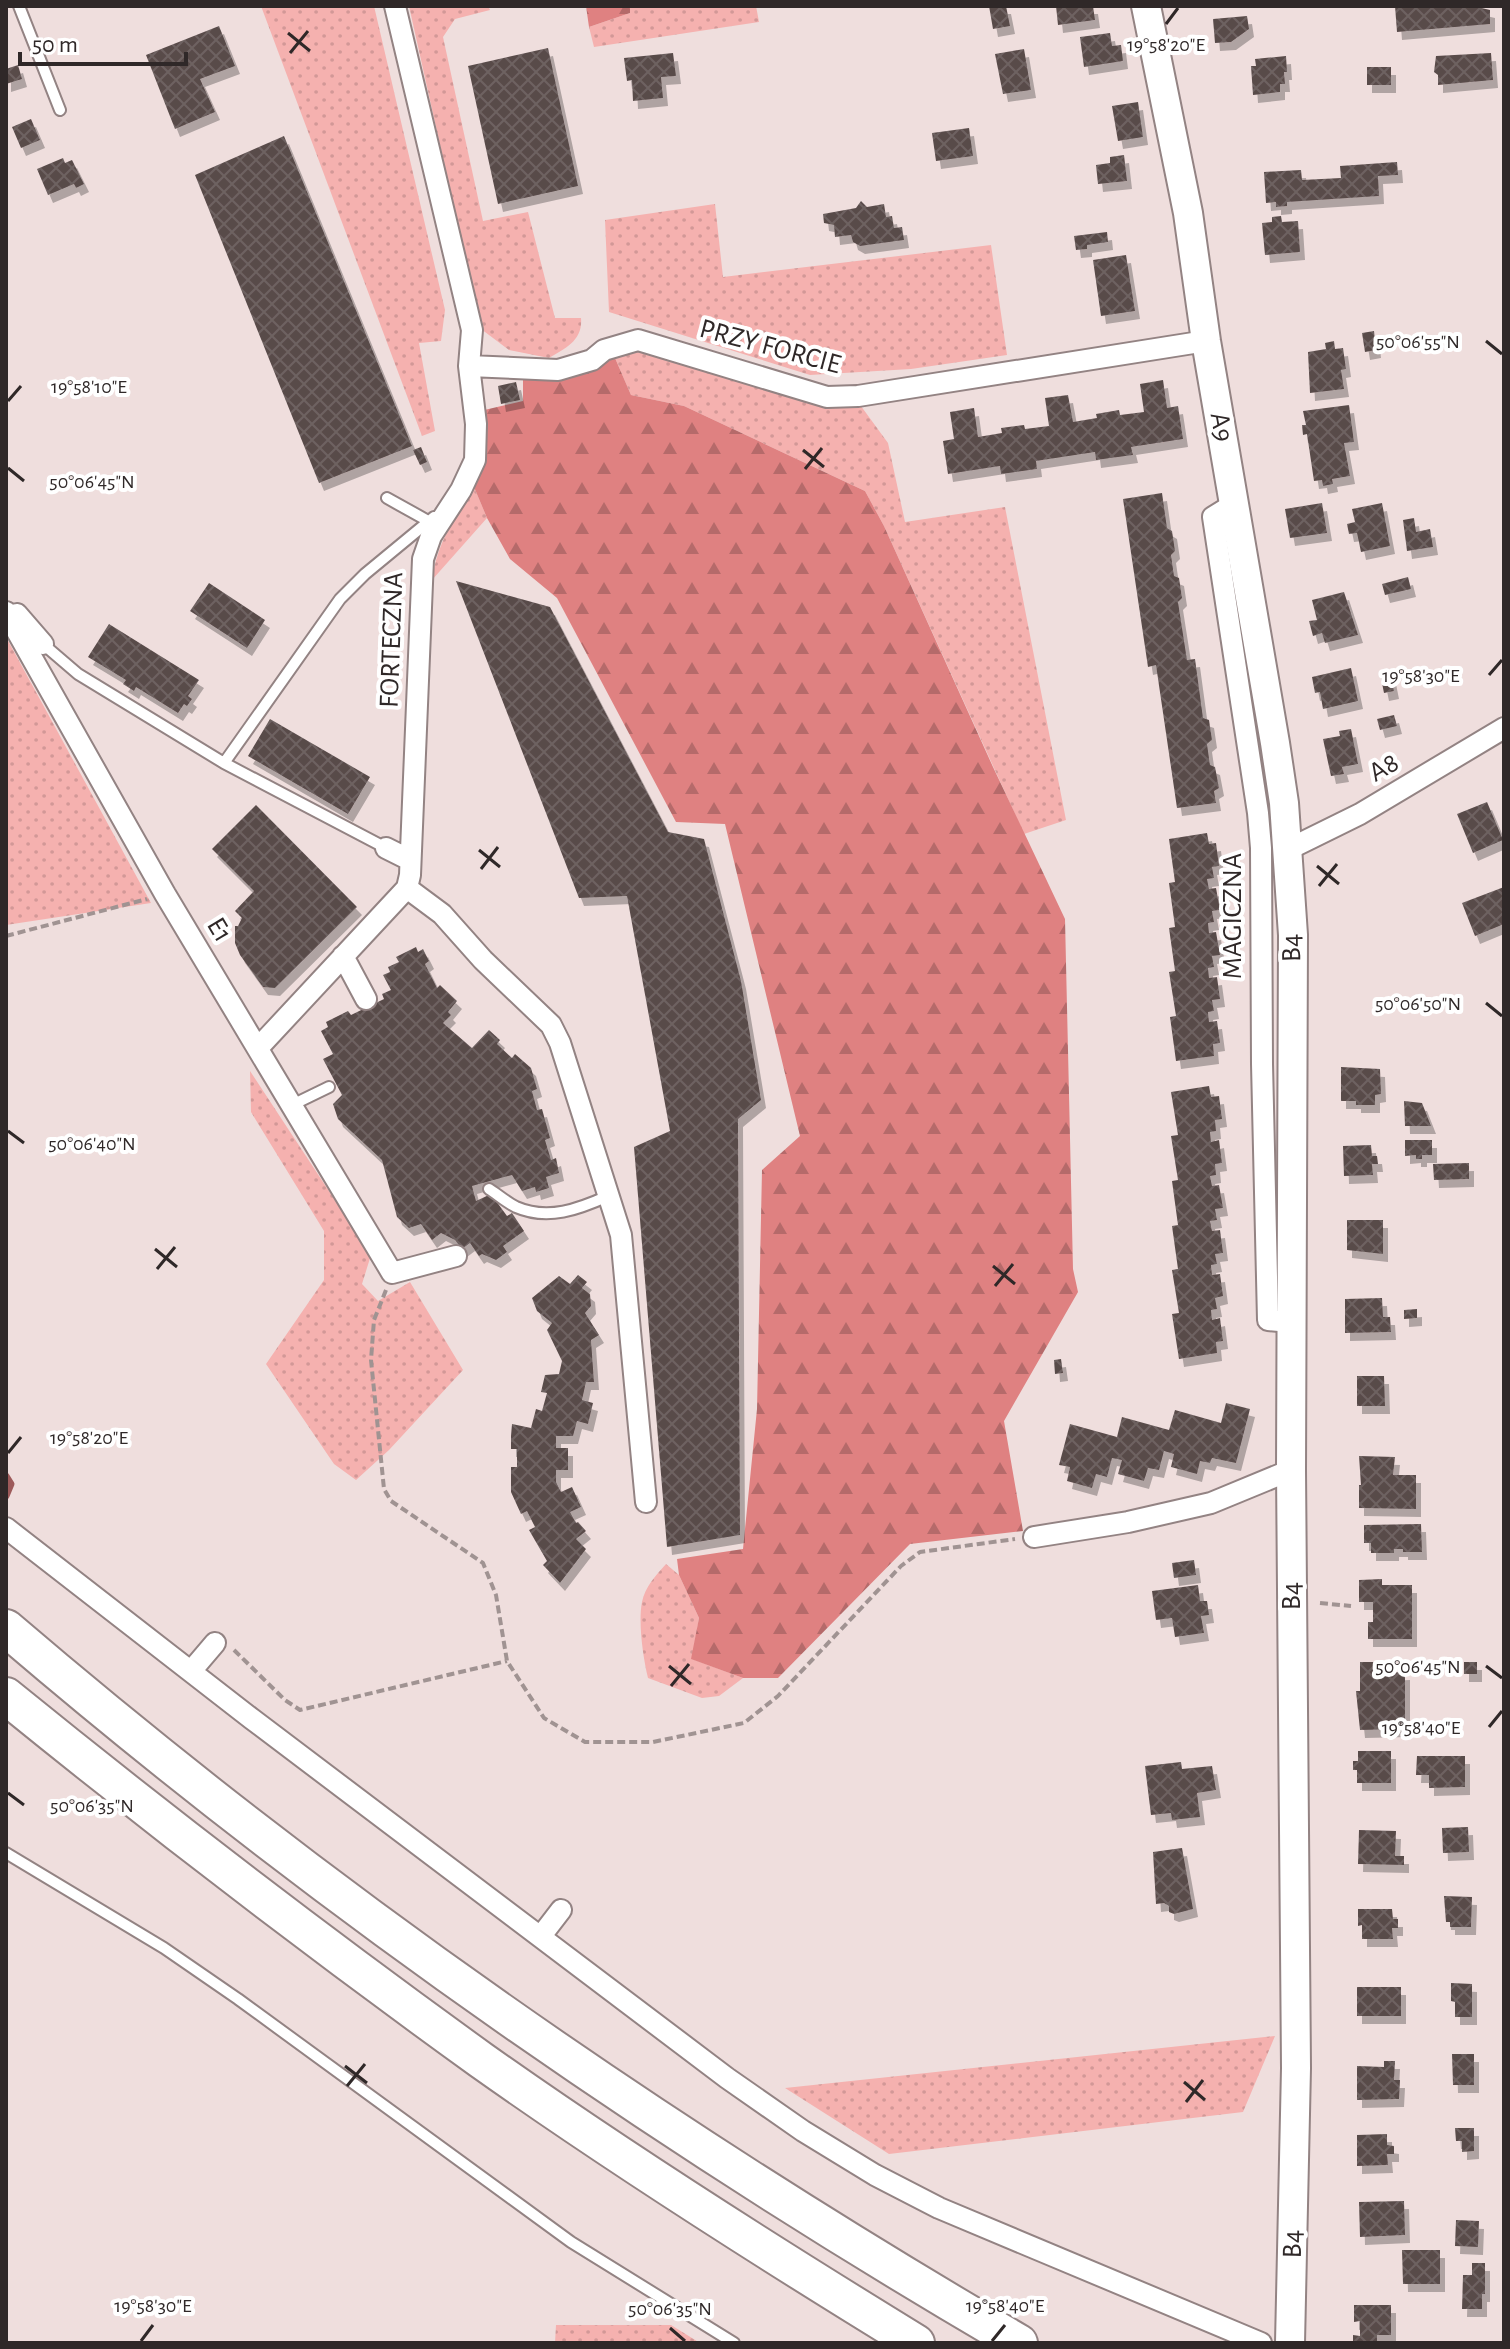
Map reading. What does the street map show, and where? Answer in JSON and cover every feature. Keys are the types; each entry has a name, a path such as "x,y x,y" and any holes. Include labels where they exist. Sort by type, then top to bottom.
{"highway":[{"path":"6,1628 297,1862 489,2003 754,2181 1019,2343"},
{"path":"6,1696 165,1825 483,2061 789,2265 916,2343"}],"street":[{"name":"FORTECZNA","path":"395,6 472,330 469,366 476,424 475,460 461,490 431,536 423,559 407,888"},
{"name":"A9","path":"1146,6 1188,213 1206,341 1282,788 1287,850"},
{"name":"PRZY FORCIE","path":"469,366 558,370 592,360 604,350 638,340 827,397 858,396 1206,341"},
{"name":"MAGICZNA","path":"1234,504 1213,517 1261,848 1262,1079 1268,1320 1291,1322"},
{"path":"6,602 43,644"},
{"name":"E1","path":"6,612 165,894 392,1273"},
{"name":"A8","path":"1287,850 1360,814 1504,728"},
{"path":"386,848 410,860"},
{"name":"B4","path":"1287,850 1293,935 1291,1470 1296,2068 1290,2343"},
{"path":"258,1048 407,888 434,906 483,960 551,1025 560,1043 621,1235 646,1502"},
{"path":"343,956 366,999"},
{"path":"392,1273 456,1256"},
{"path":"1034,1537 1128,1522 1211,1503 1291,1470"},
{"path":"6,1528 252,1719 727,2078 803,2131 875,2175 939,2208 1261,2343"},
{"path":"192,1670 215,1643"},
{"path":"541,1936 561,1910"}],"lane":[{"path":"19,6 60,110"},
{"path":"224,763 340,599 365,574 430,522 461,490"},
{"path":"387,498 430,522"},
{"path":"43,644 78,674 224,763 386,848"},
{"path":"292,1105 329,1087"},
{"path":"489,1189 516,1207 543,1213 574,1211 608,1196"},
{"path":"6,1853 164,1948 557,2233 734,2343"}],"path":[{"path":"6,936 165,894"},
{"path":"392,1273 374,1320 371,1360 384,1489 391,1501 483,1563 496,1595 507,1661 544,1718 585,1742 653,1742 744,1723 778,1696 901,1566 920,1552 1034,1537"},
{"path":"1320,1603 1351,1606"},
{"path":"215,1643 229,1646 285,1700 300,1710 507,1661"}],"shaded area":[{"path":"261,6 374,6 445,310 441,341 419,343 435,431 422,436"},
{"path":"409,6 488,6 490,10 455,19 443,37 483,221 528,212 555,318 581,318 576,338 549,358 509,350 481,329"},
{"path":"630,6 756,6 759,22 594,47 589,27 630,13"},
{"path":"715,204 723,277 991,245 1007,355 911,369 810,375 609,312 605,220"},
{"path":"633,348 858,402 888,443 905,522 1005,507 1066,820 1024,834 884,526 865,491 684,406 631,395 615,358"},
{"path":"474,487 487,518 432,580 442,542"},
{"path":"6,637 151,903 6,925"},
{"path":"250,1071 371,1255 362,1284 378,1301 410,1282 463,1370 389,1450 356,1480 334,1464 266,1364 324,1280 324,1231 251,1112"},
{"path":"666,1564 679,1575 699,1618 692,1659 743,1678 719,1696 702,1698 648,1678 642,1640 642,1602 648,1586"},
{"path":"1275,2036 1243,2112 889,2154 785,2088"},
{"path":"556,2325 671,2325 700,2343 555,2343"}],"green space":[{"path":"586,6 630,6 630,13 589,27"},
{"path":"615,358 631,395 684,406 865,491 1065,919 1073,1269 1078,1292 1004,1421 1023,1531 910,1544 778,1678 743,1678 691,1659 699,1618 679,1575 677,1559 743,1549 757,1409 762,1170 800,1136 725,824 676,822 557,598 510,559 474,487 485,451 480,411 523,401 523,378 561,379"}],"building":[{"path":"989,6 1006,6 1010,26 993,29"},
{"path":"1056,6 1093,6 1095,20 1058,25"},
{"path":"1395,6 1473,6 1490,10 1490,24 1397,32"},
{"path":"1247,16 1249,29 1231,42 1215,43 1213,19"},
{"path":"219,26 235,66 200,79 215,112 175,129 146,55"},
{"path":"1110,33 1112,46 1121,45 1123,61 1084,67 1080,37"},
{"path":"548,48 578,186 498,204 468,66"},
{"path":"1024,49 1031,90 1003,94 995,54"},
{"path":"673,53 676,76 661,77 663,98 633,101 632,80 627,81 624,58"},
{"path":"1491,53 1493,80 1438,85 1438,75 1434,72 1436,56"},
{"path":"1286,56 1285,84 1280,84 1280,92 1253,95 1251,66 1256,66 1255,59"},
{"path":"18,65 22,79 6,84 6,69"},
{"path":"1367,67 1391,67 1391,85 1367,85"},
{"path":"1138,102 1143,137 1118,141 1112,106"},
{"path":"31,119 40,140 21,148 12,127"},
{"path":"969,128 973,156 936,161 932,133"},
{"path":"284,136 412,446 319,483 195,175"},
{"path":"1124,155 1127,181 1098,184 1096,165 1110,163 1110,157"},
{"path":"63,158 65,163 72,160 84,184 76,188 74,184 48,195 37,169"},
{"path":"1397,162 1398,175 1378,176 1379,196 1287,202 1287,206 1276,207 1276,202 1266,203 1264,172 1301,170 1302,180 1341,178 1340,166"},
{"path":"861,201 867,207 884,204 886,217 892,216 894,228 902,227 904,240 860,246 853,242 851,235 835,237 834,225 824,223 823,214 856,208"},
{"path":"1281,216 1282,222 1298,221 1300,252 1265,255 1262,223 1272,222 1272,217"},
{"path":"1107,232 1108,242 1076,250 1074,236"},
{"path":"1126,255 1135,311 1101,316 1093,260"},
{"path":"1374,331 1376,350 1365,352 1362,333"},
{"path":"1334,341 1335,349 1343,348 1346,369 1341,370 1344,389 1310,393 1308,352 1326,349 1325,343"},
{"path":"1163,380 1167,408 1178,406 1183,439 1131,447 1133,455 1096,460 1095,452 1036,461 1037,469 1001,474 1000,466 948,474 943,441 954,439 950,412 974,408 978,437 1002,433 1001,428 1049,426 1045,398 1068,395 1073,422 1119,410 1120,415 1144,412 1140,384"},
{"path":"516,382 520,400 501,404 498,386"},
{"path":"1349,405 1354,442 1344,443 1350,476 1332,479 1333,484 1323,486 1322,480 1314,481 1307,434 1303,435 1302,425 1306,425 1303,411"},
{"path":"421,447 427,462 420,465 413,450"},
{"path":"1162,493 1167,528 1172,531 1175,551 1171,555 1174,576 1179,578 1182,598 1178,602 1187,660 1195,659 1203,718 1209,720 1212,740 1207,744 1210,765 1215,767 1219,788 1214,791 1216,803 1177,808 1156,665 1148,667 1123,499"},
{"path":"1322,503 1327,533 1290,538 1285,509"},
{"path":"1382,503 1390,546 1361,552 1357,533 1349,534 1347,524 1355,522 1352,509"},
{"path":"1414,518 1416,532 1430,529 1433,547 1407,551 1403,520"},
{"path":"1408,577 1411,589 1385,595 1382,584"},
{"path":"456,581 550,607 668,832 704,839 741,981 761,1100 738,1119 740,1535 667,1547 634,1147 670,1131 627,896 579,898"},
{"path":"209,583 265,620 247,648 190,611"},
{"path":"1344,592 1358,635 1325,643 1322,633 1313,636 1309,621 1317,620 1312,600"},
{"path":"109,624 199,680 188,696 192,699 187,706 184,704 178,713 136,687 134,691 123,684 126,680 88,657"},
{"path":"1351,668 1358,701 1323,709 1320,692 1315,693 1312,677"},
{"path":"1390,671 1394,691 1384,693 1380,673"},
{"path":"1394,715 1397,726 1380,730 1377,719"},
{"path":"270,719 370,777 348,814 248,756"},
{"path":"1351,729 1358,764 1342,767 1344,774 1331,776 1323,739 1340,736 1339,731"},
{"path":"1487,802 1503,840 1473,853 1457,814"},
{"path":"256,805 357,907 275,988 263,987 235,943 235,926 242,918 235,911 254,891 212,849"},
{"path":"1207,833 1209,844 1216,843 1219,866 1212,867 1214,878 1207,879 1209,889 1216,888 1220,910 1212,911 1214,922 1208,923 1209,933 1216,932 1220,955 1212,956 1214,967 1208,968 1209,978 1217,977 1220,999 1212,1000 1214,1011 1208,1012 1209,1022 1217,1021 1220,1043 1213,1044 1214,1056 1176,1061 1170,1017 1176,1016 1169,972 1175,971 1169,928 1175,927 1169,883 1175,882 1169,839"},
{"path":"1504,887 1504,924 1475,936 1462,903"},
{"path":"416,947 418,952 423,949 429,961 425,964 437,988 440,985 457,1001 448,1012 451,1015 443,1023 472,1048 489,1030 500,1040 497,1044 512,1058 515,1054 531,1068 537,1089 532,1091 537,1110 542,1109 550,1138 545,1140 551,1160 556,1158 559,1173 546,1177 549,1188 536,1192 535,1187 522,1191 512,1175 472,1186 476,1201 491,1194 507,1216 512,1213 524,1231 503,1246 507,1252 496,1260 482,1254 479,1256 470,1243 462,1249 455,1240 441,1233 432,1240 421,1224 409,1228 397,1217 382,1160 338,1119 333,1104 342,1095 323,1059 333,1054 321,1031 328,1027 326,1022 348,1011 351,1015 384,999 382,994 391,990 383,975 390,972 388,967 399,962 396,957"},
{"path":"1341,1067 1380,1069 1381,1094 1375,1095 1375,1105 1341,1101"},
{"path":"1209,1086 1211,1097 1219,1096 1222,1119 1215,1120 1216,1131 1210,1132 1211,1142 1219,1140 1222,1163 1215,1164 1216,1175 1210,1176 1212,1186 1219,1185 1223,1208 1215,1209 1217,1220 1210,1221 1212,1231 1220,1230 1223,1253 1215,1254 1217,1264 1211,1265 1212,1275 1220,1274 1223,1296 1215,1298 1217,1309 1211,1310 1212,1320 1220,1318 1223,1341 1216,1342 1217,1353 1179,1359 1172,1314 1179,1313 1172,1270 1178,1269 1172,1226 1178,1225 1172,1181 1178,1180 1171,1136 1178,1135 1171,1092"},
{"path":"1404,1101 1422,1103 1431,1126 1405,1126"},
{"path":"1405,1140 1432,1140 1432,1155 1422,1155 1422,1159 1416,1159 1416,1155 1405,1156"},
{"path":"1371,1145 1372,1156 1377,1156 1378,1164 1372,1164 1373,1175 1344,1176 1343,1146"},
{"path":"1469,1163 1469,1179 1434,1180 1433,1164"},
{"path":"1347,1220 1383,1220 1383,1254 1347,1250"},
{"path":"578,1275 587,1282 582,1288 590,1294 591,1306 585,1313 599,1335 591,1340 594,1382 586,1382 582,1400 593,1403 588,1424 577,1421 573,1436 556,1436 556,1448 568,1448 568,1470 556,1470 556,1482 561,1492 572,1487 581,1507 570,1512 576,1523 586,1531 576,1539 586,1549 560,1583 543,1565 547,1561 529,1530 535,1527 527,1511 521,1514 511,1492 511,1467 517,1467 517,1449 511,1449 511,1436 512,1424 531,1428 536,1409 542,1411 547,1393 541,1392 545,1375 559,1374 562,1361 547,1330 552,1323 537,1311 532,1298 559,1276 570,1284"},
{"path":"1382,1298 1383,1317 1390,1317 1391,1332 1345,1333 1345,1299"},
{"path":"1417,1309 1417,1318 1404,1319 1404,1310"},
{"path":"1061,1359 1063,1373 1055,1374 1054,1360"},
{"path":"1357,1376 1384,1376 1385,1406 1357,1406"},
{"path":"1226,1403 1250,1409 1236,1463 1212,1458 1210,1463 1200,1461 1197,1474 1171,1467 1174,1454 1164,1451 1159,1470 1148,1468 1144,1481 1118,1474 1122,1460 1112,1458 1107,1477 1096,1474 1092,1488 1067,1481 1070,1467 1059,1465 1070,1424 1117,1437 1122,1417 1169,1430 1175,1410 1221,1423"},
{"path":"1359,1456 1395,1457 1393,1475 1416,1475 1416,1509 1359,1508"},
{"path":"1421,1524 1422,1552 1394,1549 1394,1553 1371,1553 1371,1543 1364,1543 1364,1525"},
{"path":"1194,1560 1196,1575 1174,1578 1172,1563"},
{"path":"1382,1579 1382,1585 1412,1585 1412,1639 1368,1639 1368,1622 1373,1622 1373,1602 1359,1602 1359,1580"},
{"path":"1198,1585 1200,1601 1207,1601 1209,1615 1201,1616 1204,1633 1175,1637 1172,1618 1156,1620 1152,1591"},
{"path":"1360,1662 1382,1662 1382,1673 1405,1672 1405,1729 1360,1730 1356,1691 1360,1691"},
{"path":"1464,1662 1477,1662 1477,1674 1464,1674"},
{"path":"1358,1751 1391,1751 1391,1783 1357,1783 1353,1761 1358,1761"},
{"path":"1417,1756 1465,1756 1465,1787 1429,1788 1429,1775 1416,1775"},
{"path":"1181,1762 1182,1769 1212,1766 1216,1790 1197,1793 1200,1817 1172,1820 1171,1813 1151,1815 1145,1766"},
{"path":"1468,1827 1469,1852 1443,1853 1442,1828"},
{"path":"1359,1830 1396,1831 1395,1856 1404,1856 1404,1865 1358,1864"},
{"path":"1182,1848 1193,1909 1174,1914 1164,1903 1156,1904 1153,1852"},
{"path":"1444,1896 1472,1897 1471,1927 1450,1927 1450,1922 1446,1922"},
{"path":"1358,1909 1392,1909 1393,1919 1398,1919 1398,1928 1392,1928 1393,1939 1362,1939"},
{"path":"1451,1983 1472,1984 1472,2017 1455,2017"},
{"path":"1357,1987 1401,1987 1401,2016 1357,2016"},
{"path":"1452,2054 1474,2054 1474,2085 1453,2085"},
{"path":"1384,2061 1395,2061 1394,2080 1400,2080 1399,2099 1357,2100 1357,2066 1384,2067"},
{"path":"1455,2128 1474,2128 1474,2151 1462,2152 1462,2141 1456,2141"},
{"path":"1387,2134 1387,2145 1394,2146 1394,2154 1387,2154 1388,2165 1357,2166 1357,2135"},
{"path":"1404,2201 1405,2235 1360,2237 1359,2202"},
{"path":"1456,2220 1479,2221 1478,2247 1455,2246"},
{"path":"1402,2250 1440,2250 1440,2284 1403,2284"},
{"path":"1472,2263 1485,2263 1482,2309 1462,2309 1463,2275 1472,2275"},
{"path":"1354,2305 1391,2305 1391,2335 1377,2335 1377,2343 1353,2343 1353,2335 1360,2336 1360,2321 1354,2322"}],"waterway":[{"path":"6,1476 11,1484 6,1496"}]}
